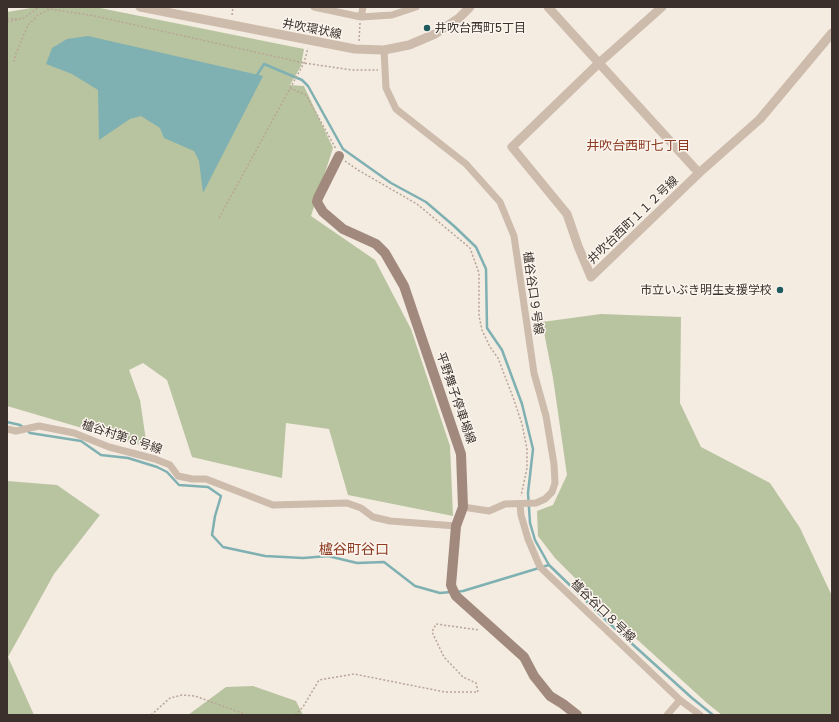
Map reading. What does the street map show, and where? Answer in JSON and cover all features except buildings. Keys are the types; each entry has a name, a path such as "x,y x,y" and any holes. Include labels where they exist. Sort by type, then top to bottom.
{"main road":[{"name":"平野舞子停車場線","path":"339,156 320,193 318,202 323,212 343,229 376,244 386,253 404,286 461,454 463,507 456,526 451,585 455,593 524,657 534,676 550,696 577,715"}],"street":[{"name":"井吹環状線","path":"140,7 358,49 384,50 409,45 435,34 459,18 470,7"},
{"path":"314,7 361,17 392,15 416,7"},
{"path":"361,17 362,7"},
{"path":"548,7 699,173 760,119 832,33"},
{"path":"599,63 662,7"},
{"name":"櫨谷谷口９号線","path":"384,50 386,88 396,109 466,164 500,202 514,236 534,373 546,416 554,464 555,484 552,492 545,499 534,503 505,504 489,511 463,507"},
{"name":"井吹台西町１１２号線","path":"599,63 512,147 567,214 591,277 699,173"},
{"name":"櫨谷村第８号線","path":"7,430 16,431 39,426 74,433 108,447 154,459 170,465 178,476 192,479 206,479 273,505 347,503 361,508 373,517 456,526"},
{"name":"櫨谷谷口８号線","path":"523,504 521,515 528,539 540,567 680,700 700,715"},
{"path":"667,715 680,700"}],"path":[{"path":"7,22 24,18 39,7"},
{"path":"46,7 50,9 95,16 304,63 352,70 385,70"},
{"path":"232,15 233,7"},
{"path":"14,62 16,53 28,25 38,15 50,9"},
{"path":"358,49 361,17"},
{"path":"7,19 24,18"},
{"path":"219,218 304,63 310,40"},
{"path":"290,88 306,95 339,156 358,170 417,204 470,248 479,273 479,316 482,330 490,347 498,358 522,424 527,449 527,468 523,504"},
{"path":"294,715 304,707 320,680 354,674 445,692 478,692 476,683 463,677 444,657 432,632 436,624 482,630"},
{"path":"151,715 170,698 182,695 195,696 247,715"}],"green space":[{"path":"37,7 95,7 304,49 301,66 290,85 304,86 333,148 311,216 375,260 411,329 450,446 453,516 348,495 329,429 286,423 282,478 192,457 167,380 143,363 129,370 140,400 147,447 7,406 7,12"},
{"path":"601,314 681,317 680,403 701,447 770,483 800,528 832,596 832,715 722,715 630,633 555,558 538,536 537,511 553,505 567,475 553,378 542,322"},
{"path":"7,481 57,485 100,515 54,574 8,657 34,715 7,715"},
{"path":"253,686 296,701 303,715 188,715 226,687"}],"water":[{"path":"88,36 263,76 203,193 199,161 194,151 164,138 160,128 141,116 130,119 99,140 98,90 72,74 46,64 52,48 67,39"}],"waterway":[{"path":"257,75 264,64 302,80 308,86 343,149 391,183 426,202 476,247 486,269 487,328 502,350 522,404 533,449 528,493 530,523 535,540 549,565 609,623 713,715"},
{"path":"7,422 23,427"},
{"path":"27,430 30,433 81,441 101,455 128,458 157,467 167,472 179,485 208,487 221,496 215,516 212,535 223,547 265,556 303,558 328,556 357,563 384,562 415,586 440,593 451,592"},
{"path":"456,592 549,565"}],"place":[{"name":"井吹台西町5丁目","path":"427,28"},
{"name":"市立いぶき明生支援学校","path":"780,290"}],"district":[{"name":"井吹台西町七丁目","path":"638,146"},
{"name":"櫨谷町谷口","path":"354,550"}]}
